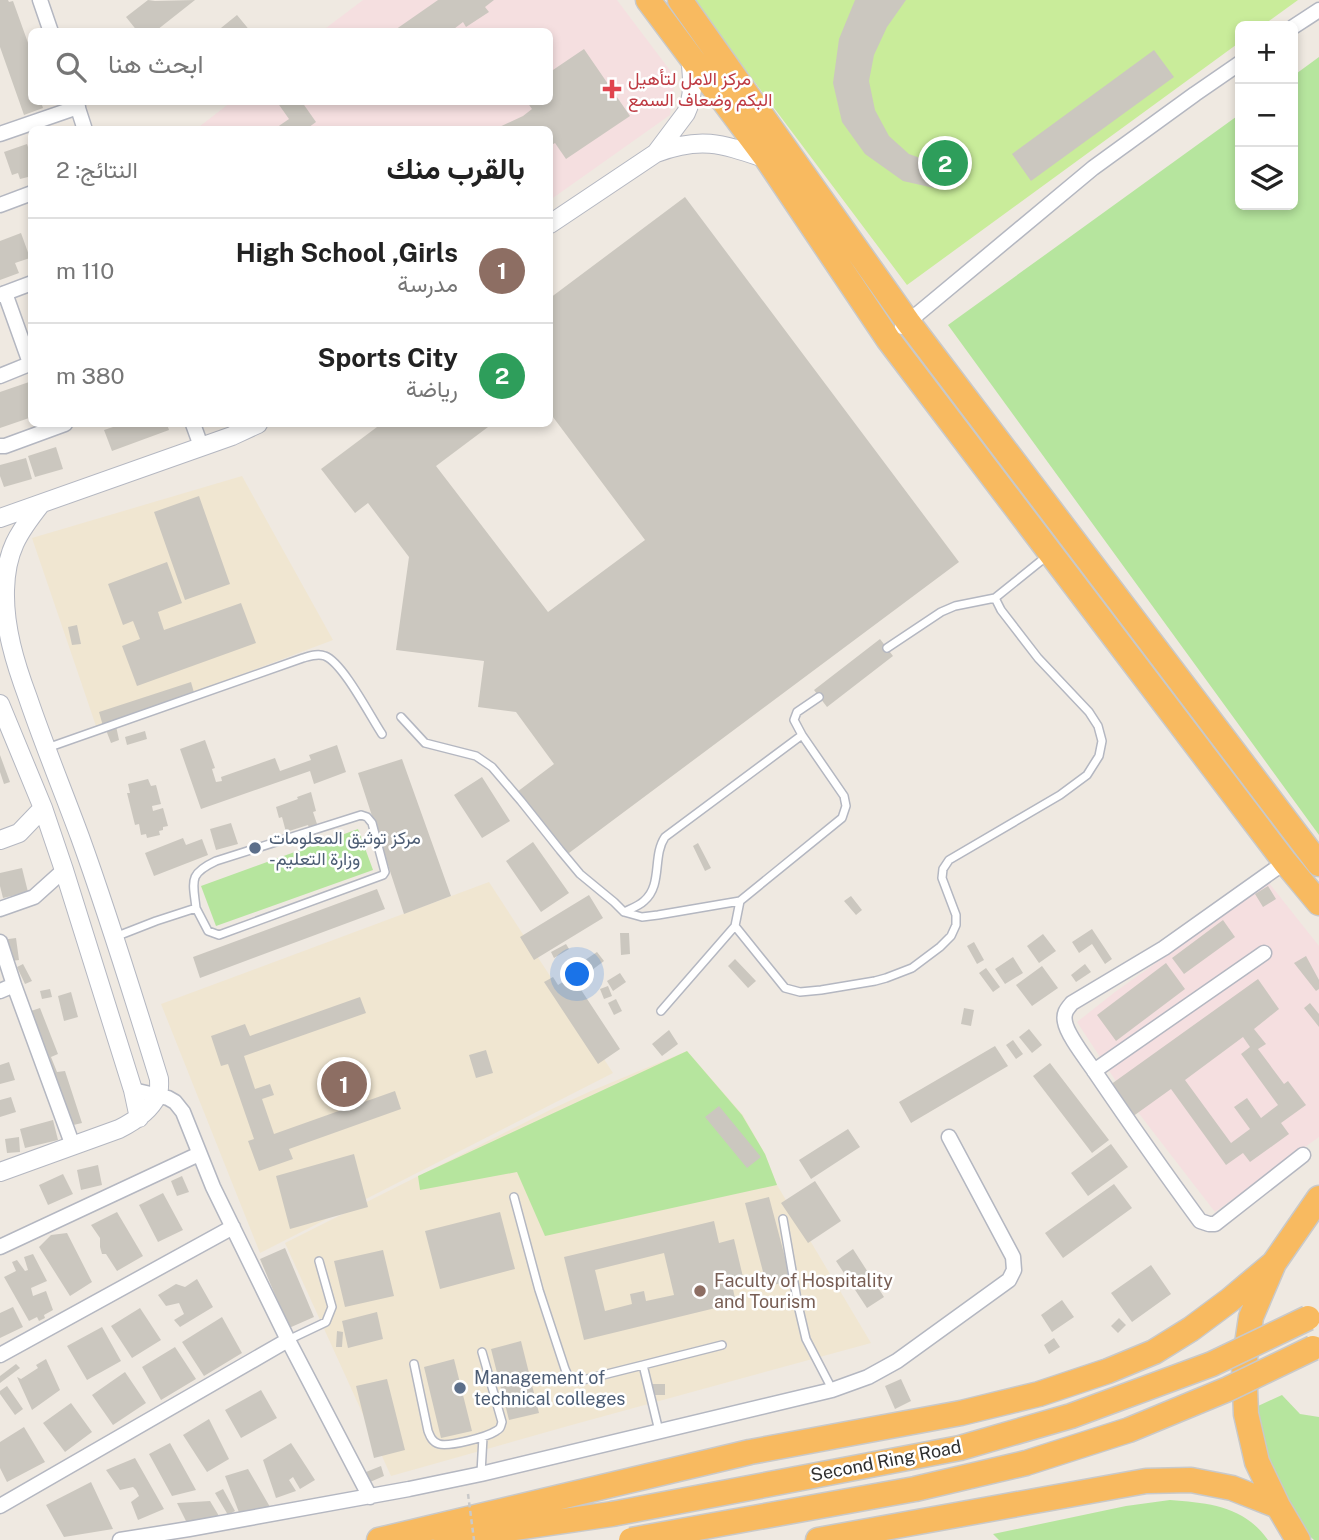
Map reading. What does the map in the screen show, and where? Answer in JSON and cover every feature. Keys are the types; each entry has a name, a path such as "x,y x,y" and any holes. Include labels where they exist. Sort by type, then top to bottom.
{"highway":[{"path":"648,0 767,159 888,339 1284,862 1319,903"},
{"path":"680,0 908,322 1319,864"},
{"path":"1298,1540 1278,1506 1258,1462 1246,1414 1244,1365 1251,1317 1273,1263 1319,1198"},
{"path":"379,1540 750,1452 961,1413 1039,1394 1154,1352 1230,1300 1273,1263"},
{"name":"Second Ring Road","path":"433,1540 612,1514 960,1448 1071,1416 1150,1388 1212,1364 1313,1314"},
{"path":"631,1540 915,1489 1026,1463 1129,1430 1228,1389 1316,1346"},
{"path":"818,1540 1146,1481 1191,1480 1232,1488 1278,1506"}],"street":[{"path":"40,0 50,28"},
{"path":"1298,24 1319,10"},
{"path":"656,153 689,106 692,87 690,54"},
{"path":"888,339 1093,168 1235,66"},
{"path":"0,134 74,105"},
{"path":"77,105 84,126"},
{"path":"553,222 656,153 687,143 725,146 767,159"},
{"path":"0,205 28,194"},
{"path":"28,285 3,294 28,356"},
{"path":"0,376 28,364"},
{"path":"0,446 57,427"},
{"path":"194,427 201,446"},
{"path":"0,518 252,427"},
{"path":"0,1172 119,1129 139,1118 158,1096 159,1079 100,891 18,669 3,606 6,575 14,543 20,530 41,504"},
{"path":"0,704 43,808 64,870 133,1090 139,1118"},
{"path":"0,840 19,833 43,808"},
{"path":"1284,862 1164,948 1072,1003 1065,1011 1064,1020 1067,1030 1158,1164 1204,1224 1215,1224 1303,1155"},
{"path":"0,909 34,897 64,870"},
{"path":"0,942 7,988 74,1146"},
{"path":"1094,1070 1264,953"},
{"path":"133,1090 175,1102 183,1112 233,1227 370,1497"},
{"path":"120,1540 370,1497 481,1474 832,1390 868,1377 897,1362 1009,1280 1014,1270 1013,1257 950,1137"},
{"path":"0,1247 199,1154"},
{"path":"0,1355 233,1227"},
{"path":"0,1506 288,1340"}],"lane":[{"path":"887,648 941,612 955,606 995,598 1051,553"},
{"path":"735,926 785,988 800,992 821,990 875,981 905,972 940,947 951,936 956,925 956,915 942,878 943,869 949,860 1060,795 1094,766 1100,756 1102,741 1098,726 1089,712 1038,658 1001,610 995,598"},
{"path":"46,748 303,658 320,655 326,656 342,670 382,734"},
{"path":"401,717 425,743 476,756 492,767 580,874 624,912 642,917 740,901 842,818 846,806 844,796 794,720 797,712 819,697"},
{"path":"624,912 644,902 653,890 660,845 665,837 802,735"},
{"path":"361,816 367,817 372,823 385,872 383,875 219,935 208,931 196,908 193,881 198,872 207,866 361,816"},
{"path":"661,1011 735,926 740,901"},
{"path":"114,937 196,908"},
{"path":"514,1197 539,1290 570,1380 579,1381 722,1345"},
{"path":"783,1219 806,1339 832,1390"},
{"path":"288,1340 326,1322 329,1316 332,1307 319,1261"},
{"path":"414,1364 428,1431 432,1440 447,1444 483,1437 499,1429 502,1422 482,1352"},
{"path":"643,1365 659,1432"},
{"path":"481,1474 483,1437"}],"path":[{"path":"468,1494 474,1540"}],"shaded area":[{"name":"مركز الامل لتأهيل البكم وضعاف السمع","path":"363,0 617,0 675,77 670,115 553,198 553,126 200,126 227,105 553,105 553,28 326,28"},
{"path":"242,476 333,640 97,729 32,538"},
{"path":"489,882 613,1073 260,1253 161,1004"},
{"path":"1269,883 1319,946 1319,1137 1215,1212 1127,1098 1077,1022"},
{"path":"687,1051 743,1115 765,1154 777,1185 871,1343 391,1476 285,1243 554,1108"}],"green space":[{"path":"693,0 1298,0 1269,21 1235,21 1235,46 907,285"},
{"path":"1319,57 1319,835 948,325 1235,118 1235,210 1298,210 1298,72"},
{"path":"358,829 373,870 216,926 201,886"},
{"path":"687,1051 742,1115 765,1154 777,1185 545,1236 517,1172 420,1190 418,1176"},
{"path":"1282,1395 1300,1414 1319,1417 1319,1540 1314,1540 1292,1520 1264,1451 1258,1406"},
{"path":"1170,1500 1225,1508 1248,1520 1268,1540 999,1540 993,1534 1126,1506"}],"building":[{"path":"0,0 13,1 28,43 28,105 42,105 43,108 24,115 0,47"},
{"path":"148,0 195,0 160,28 135,28 126,17"},
{"path":"438,0 494,0 485,7 489,12 466,27 463,22 455,28 398,28"},
{"path":"855,0 906,0 887,27 874,55 869,81 875,110 889,136 909,154 939,165 934,188 903,181 865,154 842,122 833,83 839,39"},
{"path":"237,15 248,28 221,28"},
{"path":"584,49 630,116 566,159 555,143 553,144 553,126 502,126 523,116 532,109 529,105 553,105 553,70"},
{"path":"1154,50 1174,77 1031,181 1012,154"},
{"path":"279,105 304,105 316,122 310,126 279,126 289,119"},
{"path":"27,144 28,177 20,179 18,173 12,175 4,152"},
{"path":"685,197 959,562 565,856 517,792 554,764 516,712 478,707 484,661 396,650 409,557 368,503 355,513 321,469 377,427 488,427 436,466 548,612 645,540 553,417 553,296"},
{"path":"21,233 28,259 15,263 19,273 0,280 0,241"},
{"path":"28,382 28,418 0,428 0,392"},
{"path":"113,427 168,427 169,430 112,451 104,430"},
{"path":"56,447 63,469 35,477 28,456"},
{"path":"26,458 32,479 4,487 0,465"},
{"path":"199,496 230,584 185,600 154,512"},
{"path":"167,562 182,603 158,612 164,630 241,603 256,643 137,686 122,646 140,639 133,621 123,625 108,584"},
{"path":"77,625 81,644 72,645 68,627"},
{"path":"880,639 893,656 827,707 814,690"},
{"path":"191,682 195,696 103,726 99,712"},
{"path":"116,726 119,740 111,743 106,730"},
{"path":"145,731 147,739 127,745 125,737"},
{"path":"205,740 215,768 212,769 216,782 222,781 221,777 275,758 280,771 311,760 309,755 337,745 346,772 314,784 310,771 201,809 180,749"},
{"path":"0,755 10,782 4,784 0,772"},
{"path":"402,759 451,896 404,914 358,773"},
{"path":"482,777 510,821 482,838 454,795"},
{"path":"148,779 151,786 156,785 161,804 152,806 153,811 163,808 168,826 159,831 160,835 147,838 146,834 141,835 139,824 135,825 127,793 130,793 128,784"},
{"path":"311,792 318,827 310,830 308,825 286,832 276,807"},
{"path":"231,823 238,844 216,850 210,829"},
{"path":"183,838 186,845 202,839 208,855 154,876 145,853"},
{"path":"533,842 569,893 541,912 506,861"},
{"path":"698,843 711,868 705,871 693,846"},
{"path":"22,868 28,892 3,898 0,873"},
{"path":"1268,886 1276,899 1263,907 1255,894"},
{"path":"377,889 385,909 200,978 193,957"},
{"path":"589,895 603,918 534,960 520,937"},
{"path":"851,896 862,910 856,915 844,901"},
{"path":"1223,920 1235,937 1184,974 1172,958"},
{"path":"1092,929 1112,959 1105,964 1092,944 1079,953 1072,942"},
{"path":"620,933 629,933 630,954 621,955"},
{"path":"1043,934 1056,951 1039,963 1027,946"},
{"path":"16,938 19,960 5,962 1,940"},
{"path":"974,942 984,960 977,964 967,946"},
{"path":"566,944 569,949 554,958 551,952"},
{"path":"597,952 604,961 592,970 585,960"},
{"path":"1306,956 1319,980 1319,989 1316,991 1294,963"},
{"path":"1013,957 1023,973 1005,984 995,969"},
{"path":"735,959 756,981 748,988 728,966"},
{"path":"1166,963 1185,989 1116,1041 1097,1015"},
{"path":"23,964 32,981 25,984 17,967"},
{"path":"1085,964 1091,972 1076,982 1071,975"},
{"path":"583,966 589,973 579,980 574,973"},
{"path":"1042,966 1058,988 1032,1006 1016,985"},
{"path":"986,968 1000,987 993,992 979,973"},
{"path":"620,973 626,982 613,991 607,981"},
{"path":"572,976 620,1049 598,1064 544,982 553,977 558,985"},
{"path":"1258,979 1279,1009 1254,1029 1266,1044 1258,1049 1284,1084 1288,1081 1306,1105 1281,1123 1289,1134 1250,1162 1243,1153 1226,1165 1171,1089 1132,1117 1110,1085","holes":["1243,1037 1250,1047 1241,1054 1278,1105 1261,1118 1247,1098 1234,1107 1250,1129 1231,1143 1185,1080"]},
{"path":"608,986 612,996 604,999 600,989"},
{"path":"50,989 52,997 42,999 40,991"},
{"path":"71,992 78,1017 64,1021 58,996"},
{"path":"360,997 366,1013 244,1056 255,1089 270,1084 274,1095 262,1099 274,1134 395,1091 401,1109 289,1149 293,1159 259,1171 248,1141 254,1139 228,1064 221,1066 211,1036 245,1024 250,1036"},
{"path":"616,999 622,1011 614,1015 608,1003"},
{"path":"1310,1003 1319,1014 1319,1027 1304,1008"},
{"path":"40,1008 58,1054 51,1057 57,1072 65,1071 82,1123 69,1126 28,1012"},
{"path":"964,1008 974,1010 971,1026 961,1024"},
{"path":"1029,1029 1042,1045 1032,1053 1019,1037"},
{"path":"669,1030 678,1044 662,1056 652,1044"},
{"path":"1013,1040 1023,1054 1016,1059 1006,1045"},
{"path":"995,1046 1008,1066 911,1123 899,1102"},
{"path":"486,1050 493,1073 476,1078 469,1055"},
{"path":"9,1062 15,1080 0,1084 0,1065"},
{"path":"1050,1063 1109,1140 1092,1153 1033,1076"},
{"path":"11,1097 16,1112 0,1117 0,1100"},
{"path":"719,1106 761,1157 747,1168 705,1117"},
{"path":"53,1120 58,1140 25,1148 20,1129"},
{"path":"848,1129 860,1147 811,1179 799,1160"},
{"path":"19,1137 20,1152 7,1153 5,1139"},
{"path":"1111,1144 1128,1167 1088,1196 1071,1173"},
{"path":"354,1154 368,1207 290,1229 276,1176"},
{"path":"98,1165 102,1185 81,1190 77,1170"},
{"path":"63,1174 73,1194 48,1205 39,1185"},
{"path":"182,1176 189,1192 177,1196 171,1181"},
{"path":"815,1181 841,1221 808,1243 781,1203"},
{"path":"1114,1184 1132,1208 1063,1258 1045,1233"},
{"path":"163,1193 183,1230 158,1242 139,1205"},
{"path":"769,1197 791,1280 767,1287 745,1203"},
{"path":"117,1212 143,1256 117,1271 106,1254 102,1254 100,1238 91,1225"},
{"path":"500,1212 515,1269 440,1289 425,1231"},
{"path":"714,1221 719,1243 734,1239 743,1277 731,1280 736,1303 584,1340 564,1257","holes":["664,1253 674,1295 646,1301 644,1291 630,1294 632,1304 605,1311 595,1270"]},
{"path":"67,1233 92,1282 70,1296 39,1247 51,1235"},
{"path":"285,1248 314,1317 289,1328 260,1259"},
{"path":"853,1249 884,1297 867,1308 836,1261"},
{"path":"383,1250 394,1296 345,1307 334,1261"},
{"path":"33,1254 47,1281 31,1288 33,1296 46,1291 53,1310 39,1321 37,1317 29,1321 4,1277 16,1271 12,1262 17,1260 25,1271 28,1270 24,1257"},
{"path":"1151,1265 1171,1294 1132,1322 1111,1293"},
{"path":"197,1279 213,1307 180,1327 174,1320 184,1314 179,1303 166,1306 158,1295 176,1284 185,1287"},
{"path":"1062,1300 1074,1317 1052,1332 1041,1315"},
{"path":"13,1307 23,1327 0,1338 0,1313"},
{"path":"140,1308 161,1340 132,1358 111,1326"},
{"path":"377,1312 383,1339 348,1348 342,1321"},
{"path":"222,1317 242,1353 204,1376 182,1342"},
{"path":"1119,1318 1126,1325 1118,1333 1111,1326"},
{"path":"102,1327 121,1361 87,1380 67,1346"},
{"path":"337,1331 343,1332 342,1347 336,1347"},
{"path":"1054,1338 1060,1347 1049,1354 1044,1345"},
{"path":"521,1341 539,1413 509,1420 491,1349"},
{"path":"175,1347 196,1379 161,1400 142,1367"},
{"path":"46,1359 60,1390 32,1410 17,1377 21,1379"},
{"path":"454,1359 472,1431 441,1438 424,1367"},
{"path":"16,1364 20,1368 0,1383 0,1376"},
{"path":"125,1372 146,1403 113,1425 92,1395"},
{"path":"387,1379 405,1450 374,1458 356,1386"},
{"path":"901,1379 911,1401 895,1409 885,1386"},
{"path":"652,1384 665,1384 665,1395 651,1395"},
{"path":"7,1386 23,1409 15,1415 0,1394"},
{"path":"261,1390 277,1418 241,1438 225,1410"},
{"path":"71,1403 92,1432 65,1452 43,1423"},
{"path":"209,1419 229,1459 207,1472 183,1435"},
{"path":"24,1427 45,1462 7,1482 0,1468 0,1442"},
{"path":"170,1443 196,1490 172,1496 149,1454"},
{"path":"291,1443 315,1480 300,1489 293,1477 289,1480 296,1491 276,1498 263,1460"},
{"path":"135,1458 164,1509 138,1520 131,1502 139,1496 136,1490 133,1487 120,1490 106,1470"},
{"path":"381,1466 384,1476 370,1482 366,1472"},
{"path":"248,1469 270,1507 240,1515 225,1476"},
{"path":"91,1482 113,1529 64,1537 46,1505"},
{"path":"223,1489 235,1511 228,1515 215,1493"},
{"path":"210,1501 219,1516 187,1523 177,1503"}],"place":[{"name":"مركز الامل لتأهيل البكم وضعاف السمع","path":"612,89"},
{"name":"Sports City","path":"945,163"},
{"name":"مركز توثيق المعلومات -وزارة التعليم","path":"255,848"},
{"name":"High School ,Girls","path":"344,1084"},
{"name":"Faculty of Hospitality and Tourism","path":"700,1291"},
{"name":"Management of technical colleges","path":"460,1388"}]}
